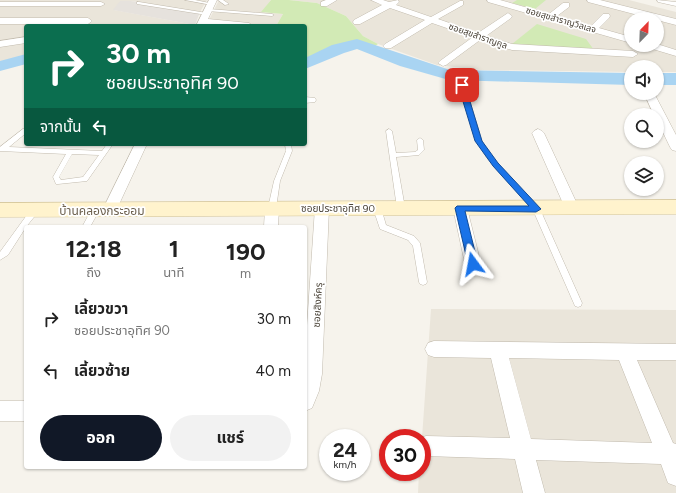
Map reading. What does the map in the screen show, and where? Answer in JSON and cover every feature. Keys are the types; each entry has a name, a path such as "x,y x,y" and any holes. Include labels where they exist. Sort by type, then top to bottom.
{"street":[{"path":"324,4 333,0"},
{"name":"ซอยสุขสำราญคูล","path":"375,0 512,47 633,54"},
{"path":"357,22 399,0"},
{"name":"ซอยสุขสำราญวิลเลจ","path":"491,0 624,38"},
{"path":"591,0 676,22"},
{"path":"661,0 676,4"},
{"path":"2,3 103,2"},
{"path":"0,21 88,24 103,2"},
{"path":"388,46 460,3"},
{"path":"550,17 566,5"},
{"path":"207,12 243,24"},
{"path":"443,63 478,36 508,16"},
{"path":"593,29 606,16"},
{"path":"0,44 24,40"},
{"path":"664,49 676,53"},
{"path":"676,122 664,123 676,147"},
{"path":"538,133 572,208"},
{"path":"103,209 140,146"},
{"name":"ซอยประชาอุทิศ 90","path":"0,210 103,209 271,217 322,208 536,209 676,207"},
{"name":"ซอยสิงห์ครุ","path":"307,396 313,374 322,208"},
{"path":"460,208 473,264"},
{"path":"434,348 676,352"},
{"path":"498,350 534,493"},
{"path":"625,352 672,454 676,475"},
{"path":"0,411 24,411"},
{"path":"431,446 672,454"}],"lane":[{"path":"187,0 207,12"},
{"path":"220,0 224,1 226,4"},
{"path":"139,3 207,12 272,15"},
{"path":"462,85 479,141 502,172 536,209 578,303"},
{"path":"2,149 24,131"},
{"path":"389,131 394,155 401,208"},
{"path":"394,155 417,154 421,150 420,140"},
{"path":"70,152 56,177 58,182 85,179 109,146"},
{"path":"271,217 277,181 289,151 288,146"},
{"path":"2,149 104,153"},
{"path":"377,208 383,227 387,230 401,233 411,238 417,245 423,282"},
{"path":"88,225 103,209"},
{"path":"0,257 5,253 34,210"}],"shaded area":[{"path":"0,0 207,0 200,12 131,1 114,10 190,24 24,24 24,57 0,63"},
{"path":"219,0 271,0 262,12 283,14 277,24 207,24"},
{"path":"289,0 629,0 676,12 676,72 664,72 664,60 624,60 624,72 481,70 437,65 378,44 363,36 346,16 317,3"},
{"path":"120,1 131,1 200,12 195,24 190,24 113,10"},
{"path":"431,309 676,310 676,493 418,493 419,481 431,481 431,429 423,429"}],"green space":[{"path":"271,0 317,3 346,16 363,36 378,44 375,46 344,43 331,46 307,58 307,24 277,24 283,14 261,12"},
{"path":"517,0 546,0 535,9 512,3"},
{"path":"537,24 586,39 594,50 512,44"}],"waterway":[{"path":"307,63 338,49 357,44 406,62 449,75 624,79"},
{"path":"0,66 24,60"},
{"path":"664,79 676,79"}],"district":[{"name":"บ้านคลองกระออม","path":"102,211"}],"route":[{"path":"462,85 464,99 479,141 489,157 536,209 460,208 473,264"}]}
